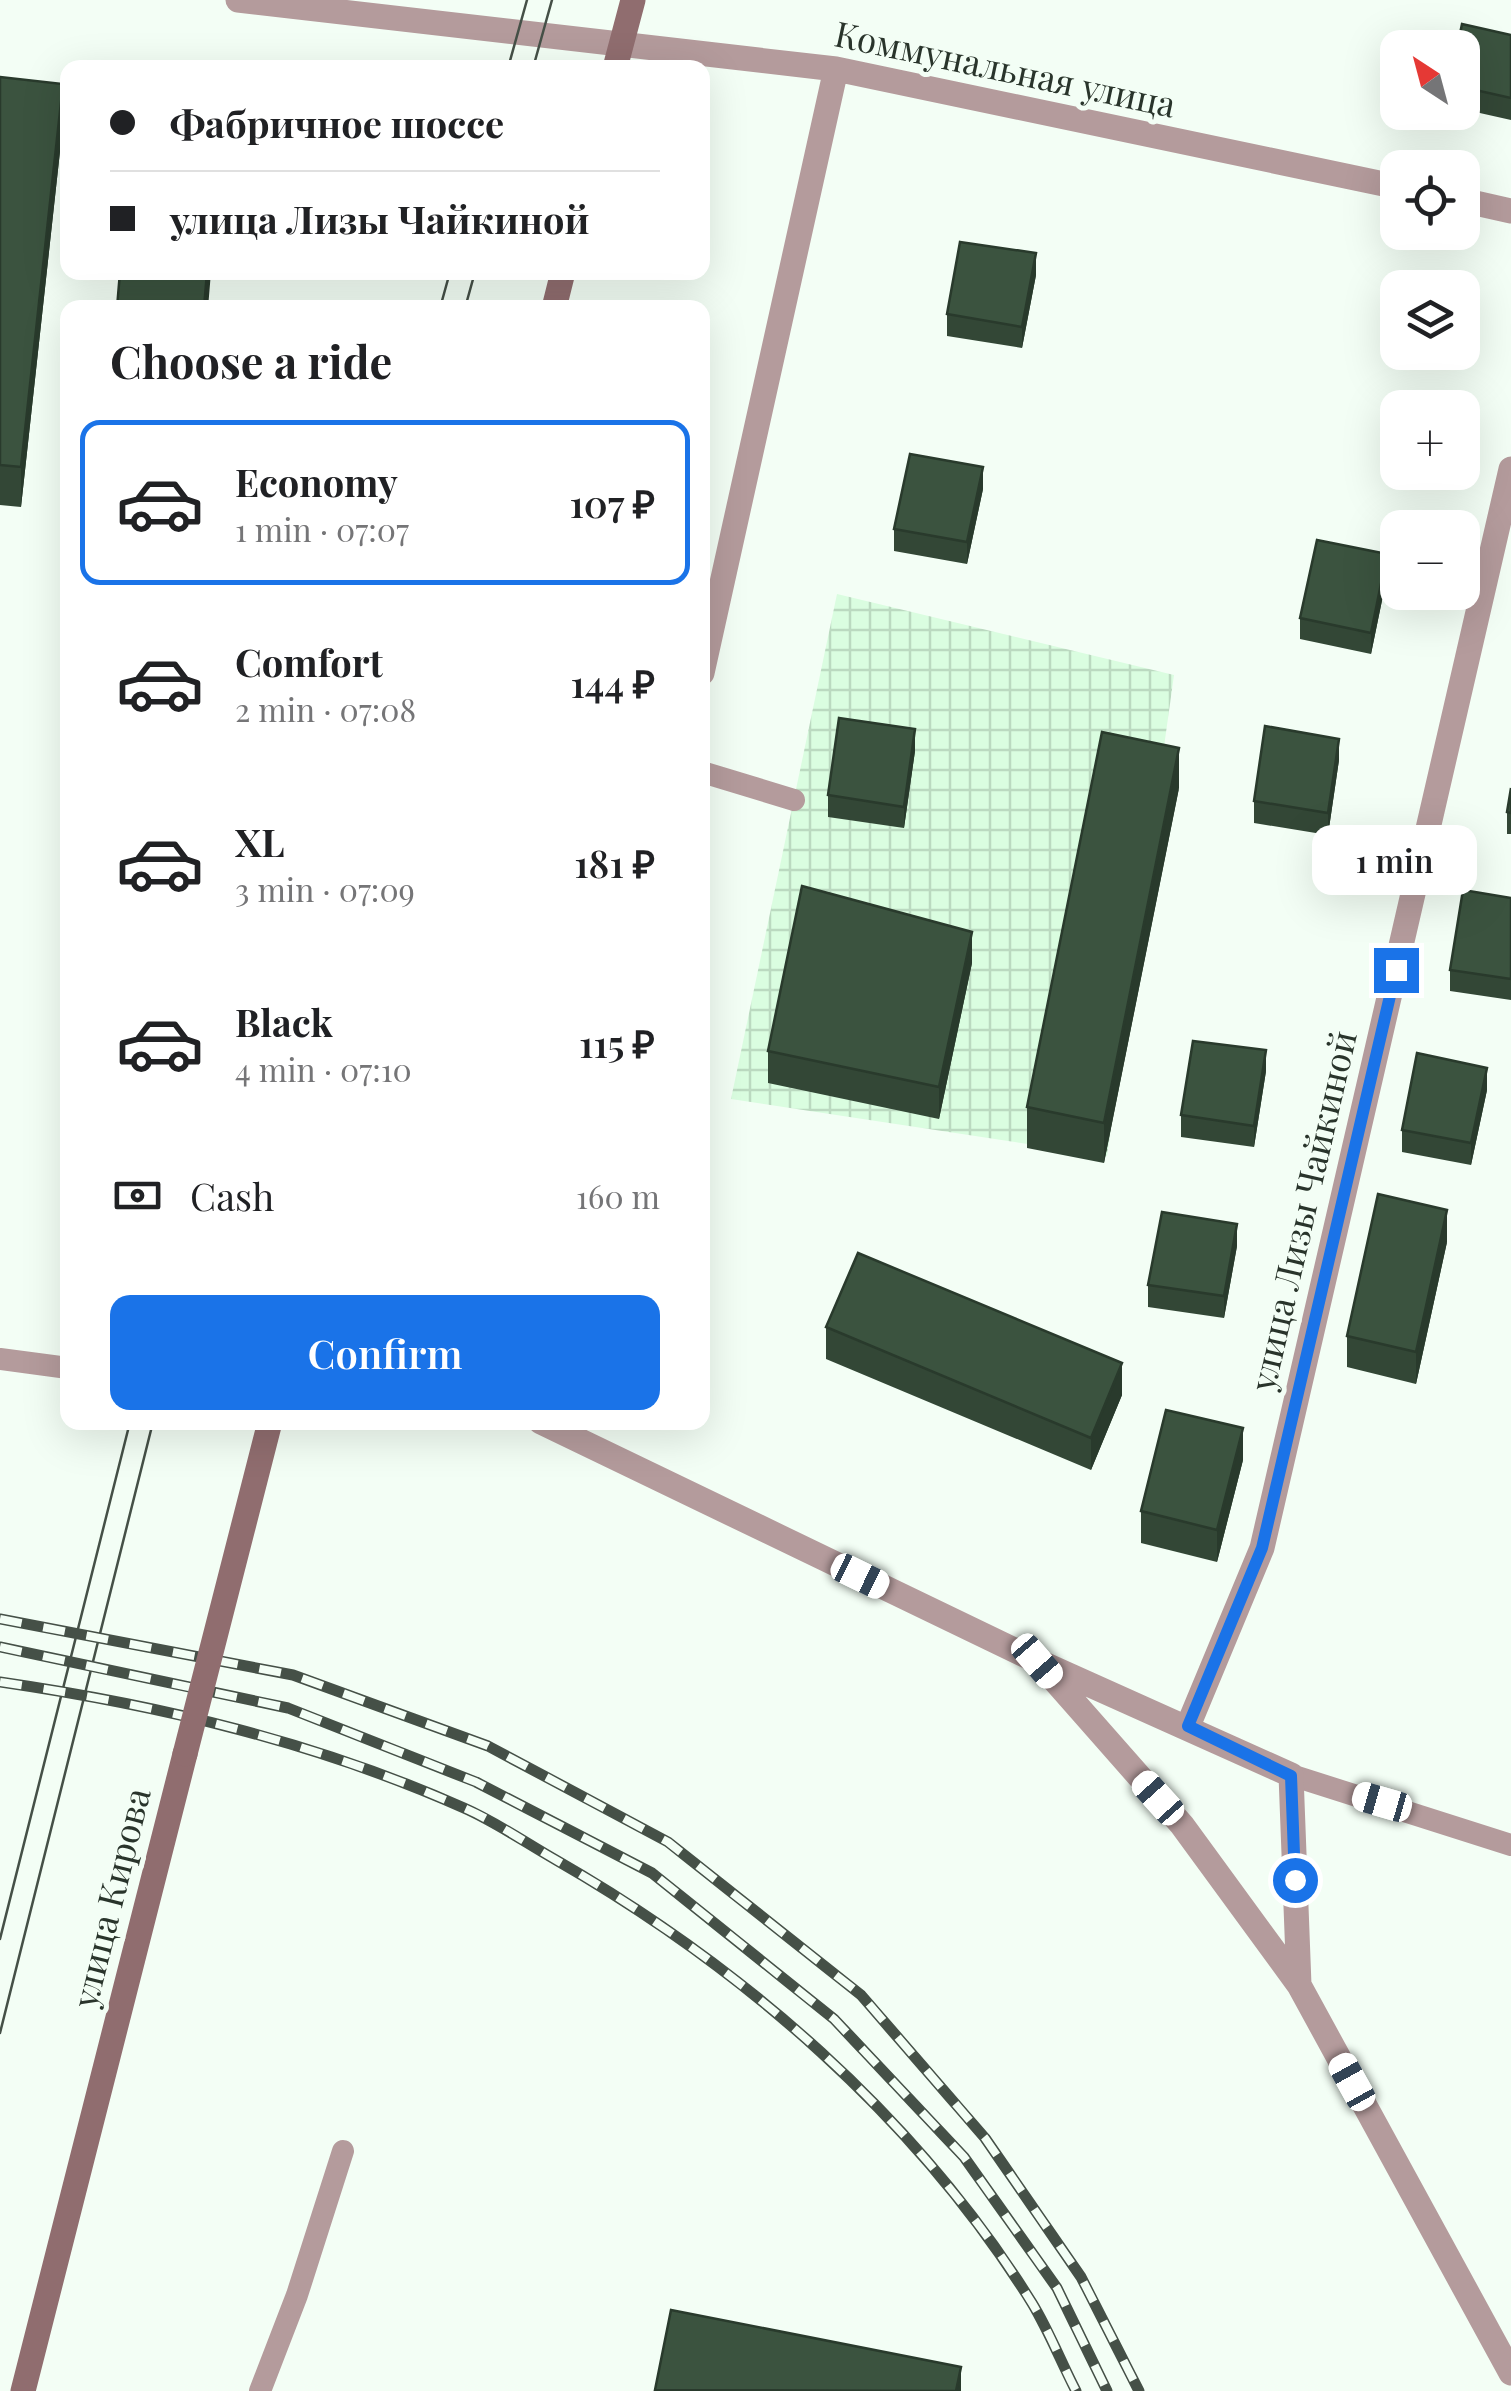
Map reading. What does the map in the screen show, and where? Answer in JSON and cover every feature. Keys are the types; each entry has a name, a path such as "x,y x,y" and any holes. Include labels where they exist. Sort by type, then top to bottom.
{"main road":[{"path":"618,56 633,0"},
{"name":"улица Кирова","path":"23,2391 268,1430"}],"street":[{"name":"Коммунальная улица","path":"238,0 468,26 618,56 685,60"},
{"path":"468,26 474,0"},
{"name":"Коммунальная улица","path":"710,61 836,69 1380,183"},
{"path":"710,637 836,69"},
{"path":"1480,204 1511,211"},
{"name":"улица Лизы Чайкиной","path":"1188,1726 1262,1548 1511,469"},
{"path":"551,1430 1037,1661 1188,1726 1291,1776 1299,1985"},
{"path":"1037,1661 1182,1825 1299,1985 1511,2373"}],"lane":[{"path":"710,774 794,800"},
{"path":"0,1359 60,1367"},
{"path":"1291,1776 1511,1845"},
{"path":"260,2391 297,2295 343,2151"}],"shaded area":[{"path":"837,594 1174,675 1107,1156 731,1099"}],"building":[{"path":"1462,24 1511,35 1511,98 1480,91 1480,30 1461,30"},
{"path":"0,77 60,84 60,111 21,467 0,465"},
{"path":"960,242 1036,253 1022,327 947,314"},
{"path":"119,280 206,280 205,300 118,300"},
{"path":"910,454 983,467 967,542 894,529"},
{"path":"1317,540 1380,553 1380,589 1371,633 1300,618"},
{"path":"839,718 915,729 904,807 828,795"},
{"path":"1265,726 1339,739 1328,813 1254,801"},
{"path":"1102,732 1179,748 1104,1123 1027,1107"},
{"path":"802,886 972,932 939,1087 768,1051"},
{"path":"1463,890 1511,898 1511,979 1450,970"},
{"path":"1193,1041 1266,1050 1254,1126 1181,1115"},
{"path":"1417,1053 1487,1068 1471,1143 1402,1130"},
{"path":"1378,1194 1447,1210 1416,1352 1347,1336"},
{"path":"1162,1212 1237,1224 1224,1296 1148,1285"},
{"path":"858,1253 1122,1363 1091,1438 826,1327"},
{"path":"1166,1410 1243,1428 1217,1530 1141,1511"},
{"path":"671,2310 961,2367 956,2391 655,2390"}],"tram line":[{"path":"510,60 527,0"},
{"path":"535,60 552,0"},
{"path":"442,300 448,280"},
{"path":"467,300 473,280"},
{"path":"0,1939 128,1430"},
{"path":"0,2033 151,1430"}],"railway":[{"path":"0,1619 293,1675 488,1746 668,1842 861,1995 985,2138 1081,2277 1139,2391"},
{"path":"0,1647 288,1708 476,1782 652,1873 834,2019 964,2157 1057,2288 1107,2391"},
{"path":"0,1682 178,1715 351,1764 476,1814 626,1902 759,1999 880,2110 936,2171 986,2235 1038,2314 1076,2391"}],"route":[{"path":"1295,1880 1291,1776 1188,1726 1262,1548 1396,970"}]}
